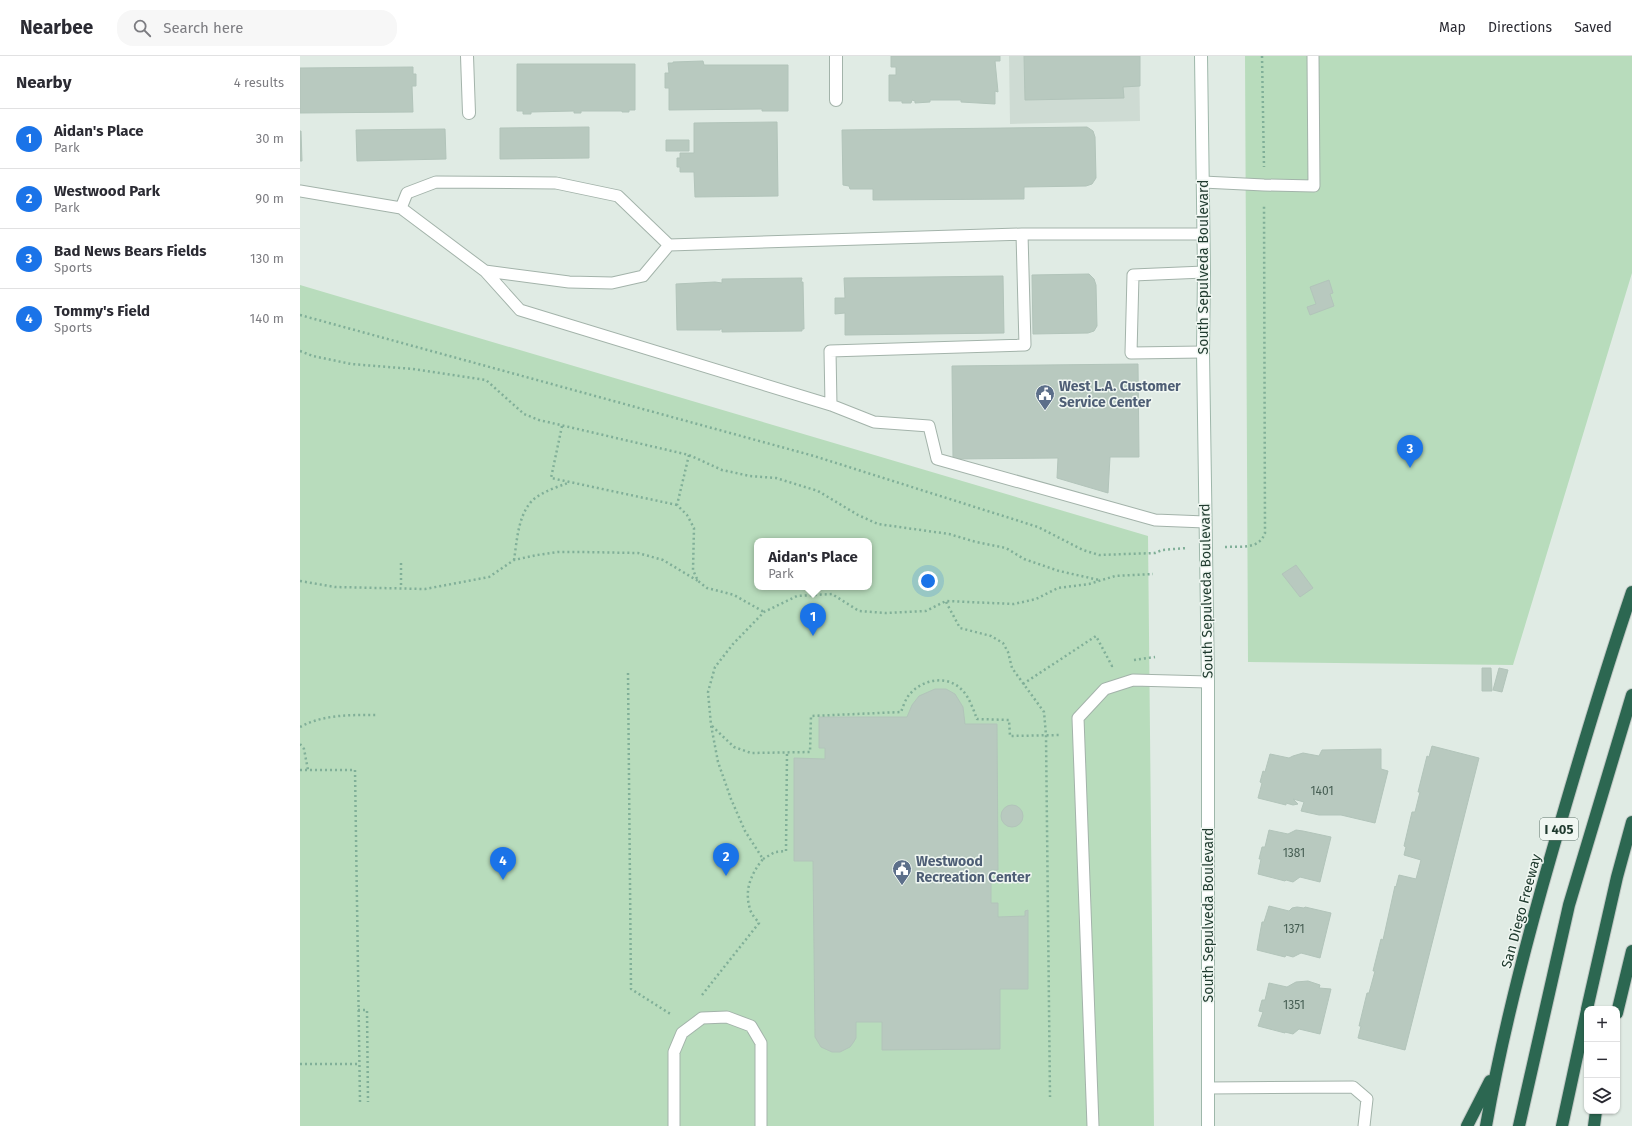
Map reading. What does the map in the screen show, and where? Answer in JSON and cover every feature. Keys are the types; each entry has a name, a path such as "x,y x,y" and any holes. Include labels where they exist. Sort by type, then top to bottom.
{"highway":[{"name":"San Diego Freeway","path":"1486,1126 1496,1069 1538,904 1580,754 1632,592"},
{"path":"1520,1126 1569,905 1632,695"},
{"path":"1588,1006 1617,877 1632,822"},
{"path":"1619,1006 1632,950"},
{"path":"1562,1126 1584,1024"},
{"path":"1467,1126 1496,1069"},
{"path":"1594,1126 1596,1114"}],"main road":[{"path":"467,56 468,113"},
{"path":"836,56 836,100"},
{"name":"South Sepulveda Boulevard","path":"1201,56 1204,272 1203,352 1208,682 1208,1126"}],"lane":[{"path":"1202,182 1314,186 1313,56"},
{"path":"401,208 407,193 436,182 556,183 618,196 669,245 1022,234 1203,234"},
{"path":"300,191 401,208 485,271 520,310 831,405 874,422 928,426 937,459 1155,520 1205,522"},
{"path":"831,405 830,352 1025,345 1022,234"},
{"path":"485,271 569,282 612,283 643,276 669,245"},
{"path":"1203,352 1131,353 1133,275 1204,272"},
{"path":"1093,1126 1078,718 1105,689 1133,680 1208,682"},
{"path":"674,1126 674,1052 682,1032 702,1018 727,1017 751,1026 761,1043 762,1126"},
{"path":"1208,1088 1353,1087 1367,1099 1364,1126"}],"path":[{"path":"1237,547 1257,545 1262,540 1265,533 1262,56"},
{"path":"300,315 814,456 1038,527 1083,550 1099,555 1155,553 1162,550"},
{"path":"300,351 313,356 350,364 410,368 486,380 524,414 539,420 689,455 722,470 776,478 818,491 858,515 878,524 950,534 976,542 1006,548 1024,559 1059,572 1101,580"},
{"path":"562,426 551,478 677,505 686,515 694,528 693,570 698,581"},
{"path":"677,505 689,455"},
{"path":"514,560 523,515 534,500 548,491 570,483"},
{"path":"300,580 335,586 425,589 489,577 514,560 537,555 558,552 638,553 663,560 707,588 734,596 764,612"},
{"path":"401,562 402,588"},
{"path":"763,859 745,831 731,799 718,762 711,725 708,692 715,667 733,644 764,612 797,596 832,594 859,611 885,613 926,611 946,601 1014,604 1036,599 1058,588 1089,584 1115,576 1153,574"},
{"path":"946,601 960,628 991,636 1003,643 1008,652 1012,668 1044,712 1046,735 1050,1097"},
{"path":"1023,684 1096,636 1112,666 1118,664"},
{"path":"1131,660 1155,657"},
{"path":"628,673 631,989 672,1015"},
{"path":"711,725 734,746 751,753 810,752 810,716 901,712 908,696 919,685 933,681 947,681 961,689 972,706 977,719 1009,720 1010,736 1078,734"},
{"path":"300,727 310,721 329,717 377,715"},
{"path":"300,744 304,749 308,770"},
{"path":"702,995 759,922 750,911 747,891 753,872 763,859 775,852 786,851 787,752"},
{"path":"300,770 355,770 360,1102"},
{"path":"358,1010 367,1010 368,1102"},
{"path":"300,1064 360,1064"}],"shaded area":[{"path":"1009,56 1139,56 1140,121 1010,124"}],"green space":[{"path":"1245,56 1632,56 1632,273 1513,665 1248,662"},
{"path":"300,285 1148,536 1154,1126 300,1126"}],"building":[{"path":"891,56 1000,56 1000,61 995,61 998,92 995,91 995,104 961,102 961,100 930,100 930,102 915,103 915,101 912,100 911,103 889,101 889,75 896,75 896,67 891,67"},
{"path":"1024,56 1140,56 1140,86 1123,87 1124,98 1025,100"},
{"path":"703,61 704,65 788,65 788,111 762,111 762,109 669,110 669,88 665,88 665,73 669,73 668,63"},
{"path":"517,64 635,64 635,110 629,110 629,112 581,111 581,113 574,113 574,111 531,112 531,114 523,114 523,111 517,111"},
{"path":"413,67 413,74 416,74 416,86 412,86 413,112 300,113 300,68"},
{"path":"777,122 778,196 695,197 694,172 680,172 680,167 677,167 677,158 680,158 680,153 694,153 694,123"},
{"path":"589,127 589,158 500,159 500,128"},
{"path":"1087,127 1093,131 1095,137 1096,178 1092,184 1086,186 1024,187 1024,199 873,200 873,189 850,189 849,186 843,185 842,130"},
{"path":"445,129 446,159 357,161 356,130"},
{"path":"301,131 302,161 300,161"},
{"path":"666,140 689,140 689,151 666,151"},
{"path":"1089,274 1094,279 1096,285 1097,326 1094,331 1088,333 1033,334 1032,275"},
{"path":"1003,276 1004,333 845,335 845,313 835,314 835,298 845,298 844,278"},
{"path":"802,278 804,329 802,329 802,331 722,332 722,329 677,330 676,284 722,283 722,279"},
{"path":"1329,280 1333,293 1330,294 1334,306 1310,315 1307,307 1316,304 1310,287"},
{"name":"West L.A. Customer Service Center","path":"1138,364 1139,457 1110,457 1108,493 1057,478 1058,458 953,459 952,366"},
{"path":"1296,565 1313,588 1300,597 1282,574"},
{"path":"1482,668 1491,668 1492,691 1482,691"},
{"path":"1499,668 1508,670 1502,692 1493,690"},
{"name":"Westwood Recreation Center","path":"935,689 946,689 955,694 963,707 965,724 997,724 998,870 991,870 991,903 998,903 998,917 1025,916 1025,911 1028,910 1028,989 1000,989 1000,1049 882,1050 882,1022 856,1022 856,1038 850,1047 840,1052 832,1052 821,1047 815,1037 813,861 794,861 794,758 825,759 825,748 819,748 819,717 907,717 912,705 919,696"},
{"path":"1432,746 1479,758 1405,1050 1358,1038 1361,1026 1359,1026 1367,993 1369,993 1375,971 1373,971 1381,939 1383,940 1395,886 1396,887 1399,875 1416,879 1421,860 1404,855 1406,847 1404,846 1412,812 1415,812 1420,792 1418,792 1427,756 1429,757"},
{"path":"1381,749 1381,769 1388,771 1375,823 1341,815 1319,815 1301,811 1304,802 1293,799 1298,804 1293,805 1286,803 1286,805 1258,798 1262,783 1260,782 1263,771 1265,772 1270,754 1289,758 1303,753 1319,756 1322,750"},
{"path":"1012,805 1020,808 1023,816 1020,824 1012,827 1004,824 1001,816 1004,808"},
{"path":"1269,830 1288,834 1296,830 1331,837 1320,882 1300,877 1293,882 1285,881 1258,874 1261,859 1259,859 1262,847 1265,847"},
{"path":"1269,906 1289,911 1292,908 1305,907 1331,913 1320,958 1301,953 1293,957 1286,955 1285,957 1257,950 1262,922 1264,922"},
{"path":"1308,981 1320,985 1319,988 1331,989 1320,1034 1299,1029 1293,1034 1285,1033 1258,1026 1263,1012 1259,1011 1262,1000 1265,1000 1269,983 1287,987 1296,982"}],"place":[{"name":"West L.A. Customer Service Center","path":"1045,411"},
{"name":"Bad News Bears Fields","path":"1410,468"},
{"name":"Aidan's Place","path":"813,636"},
{"name":"Westwood Park","path":"726,876"},
{"name":"Tommy's Field","path":"503,880"},
{"name":"Westwood Recreation Center","path":"902,886"}]}
